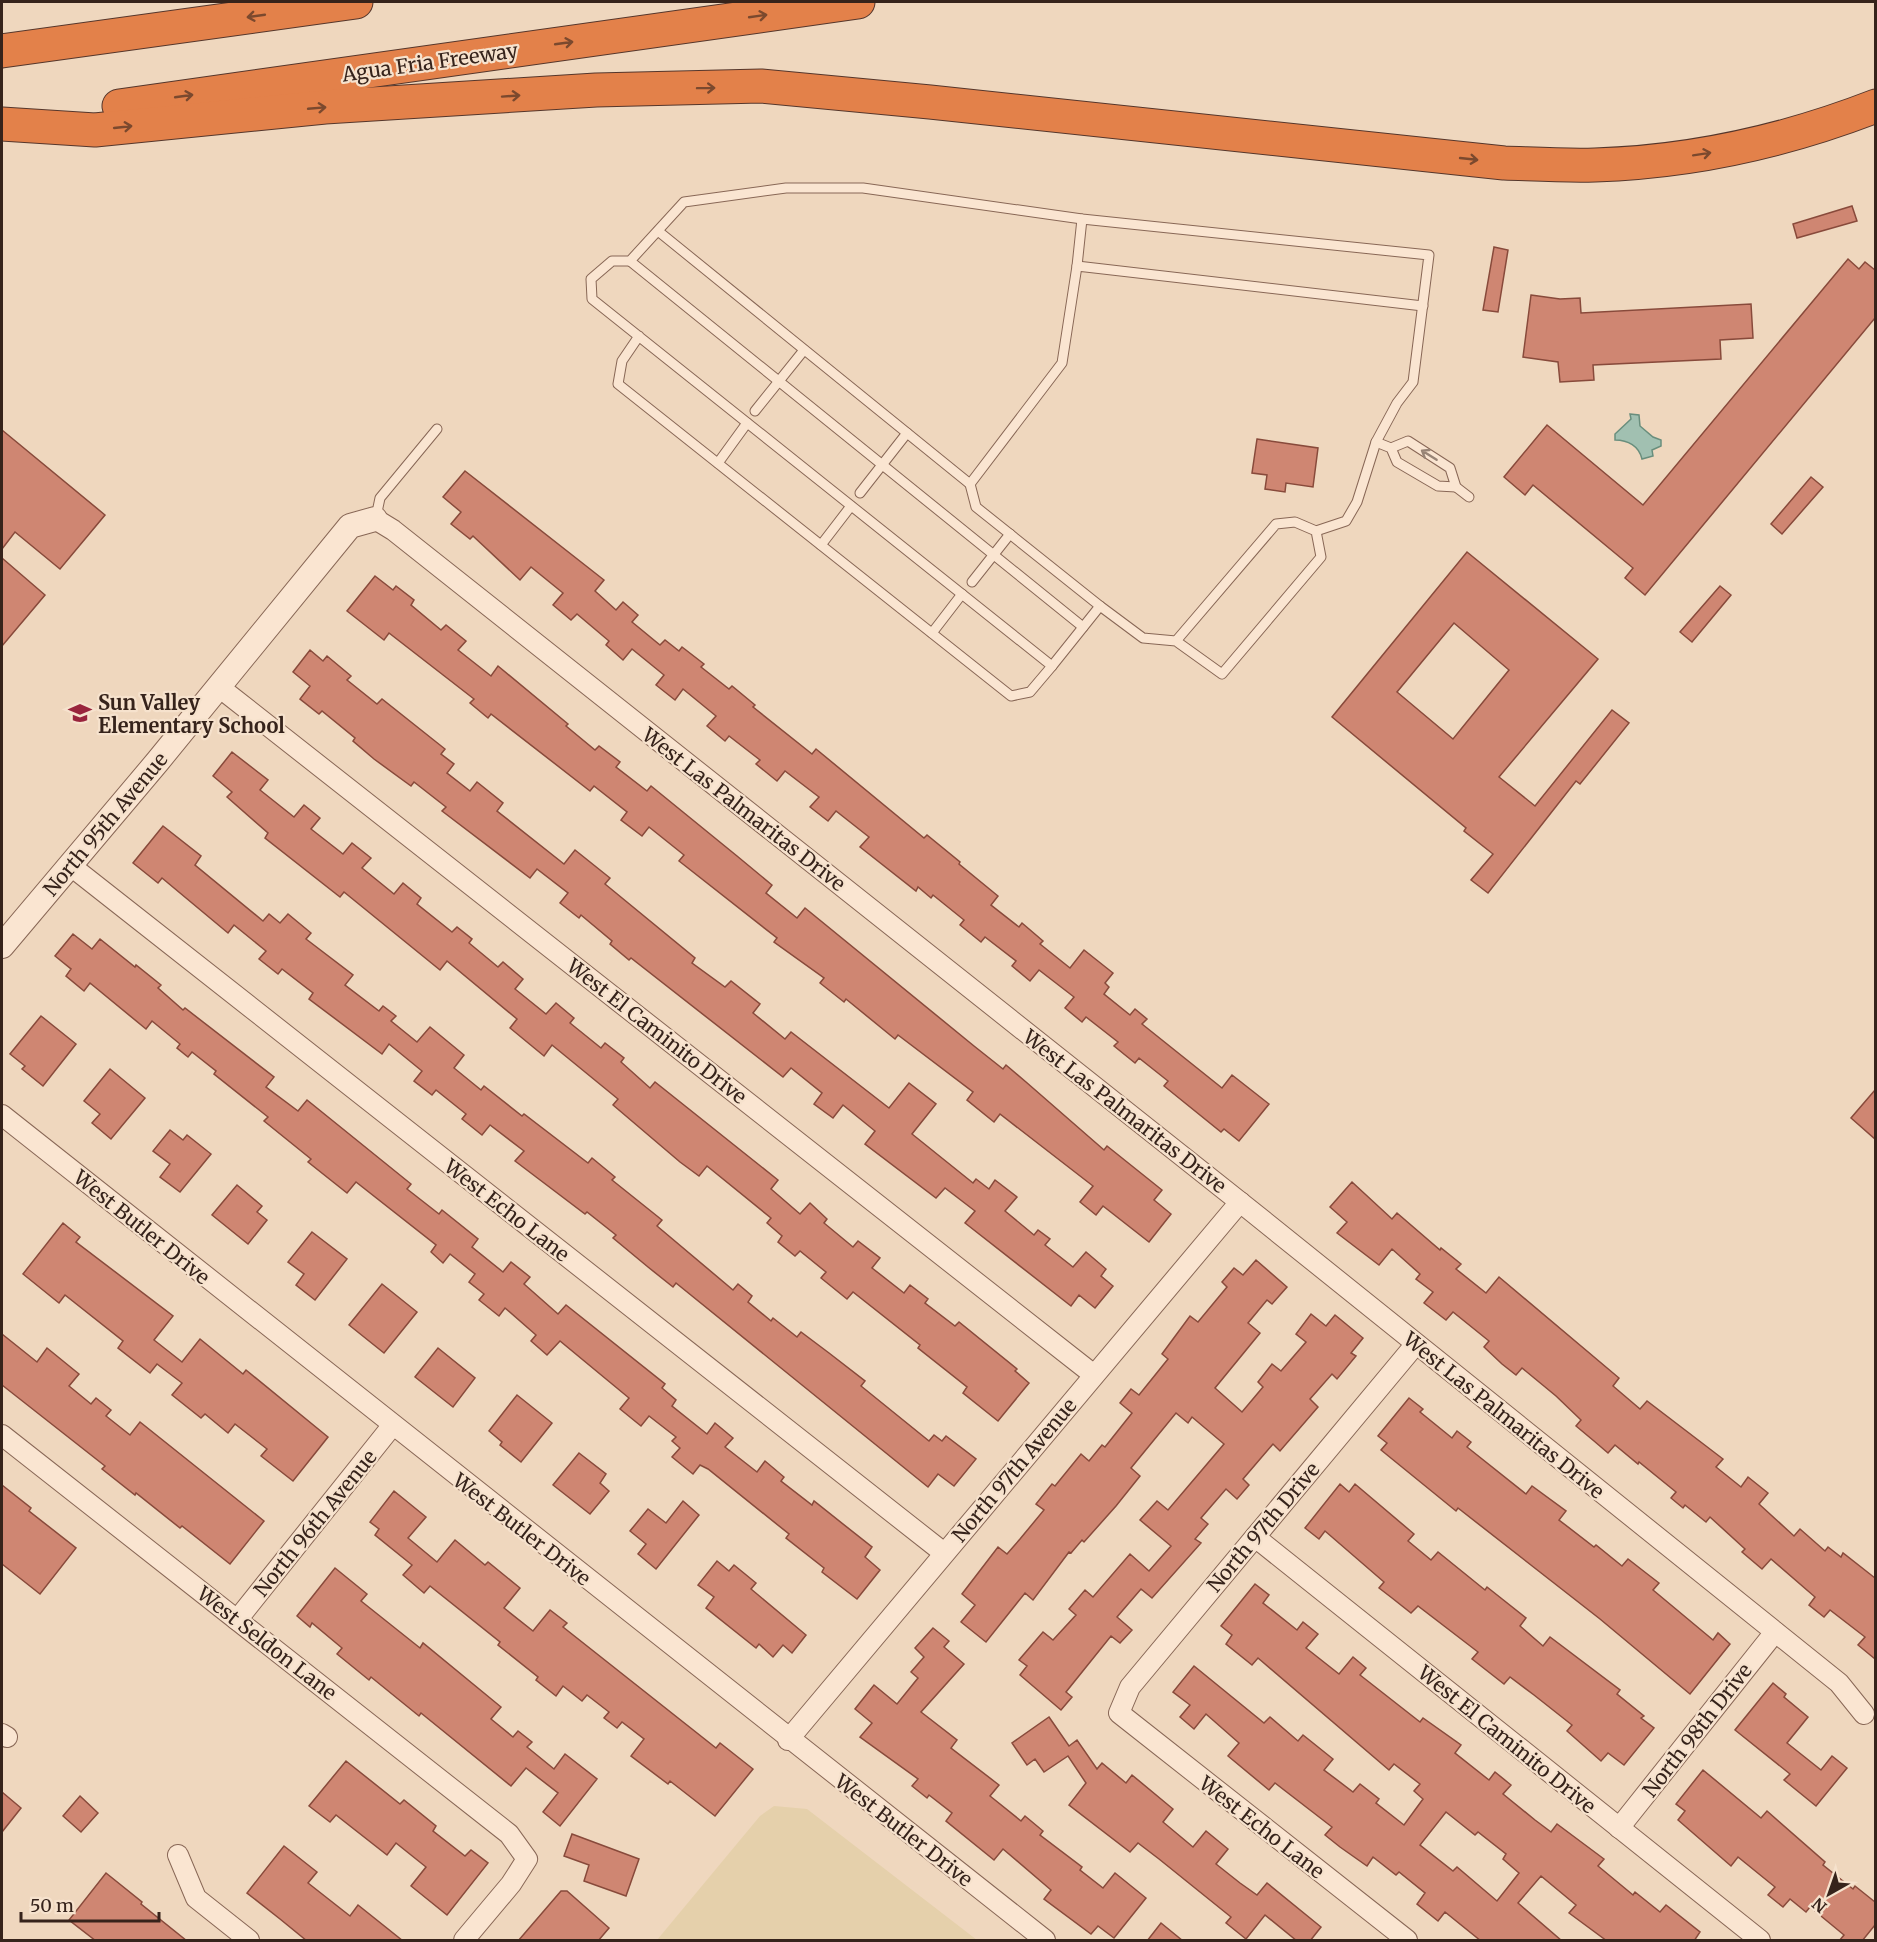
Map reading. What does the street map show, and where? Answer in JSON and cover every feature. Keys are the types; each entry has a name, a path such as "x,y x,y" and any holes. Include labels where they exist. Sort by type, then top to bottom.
{"highway":[{"path":"2,51 81,26 215,2"},
{"path":"2,51 356,2"},
{"name":"Agua Fria Freeway","path":"2,123 858,2"},
{"path":"2,123 94,130 325,107 596,90 761,86 1504,163 1594,165 1680,157 1774,140 1830,124 1875,106"}],"street":[{"name":"North 95th Avenue","path":"2,946 71,866 350,526 375,519"},
{"name":"West Las Palmaritas Drive","path":"375,519 430,560 1240,1202 1415,1345 1839,1683 1864,1714"},
{"name":"West El Caminito Drive","path":"219,687 1094,1375"},
{"name":"West Echo Lane","path":"71,866 944,1553"},
{"name":"West Butler Drive","path":"2,1115 788,1740 1045,1941"},
{"name":"North 97th Avenue","path":"788,1740 1240,1202"},
{"name":"North 97th Drive","path":"1119,1713 1130,1687 1415,1345"},
{"name":"North 96th Avenue","path":"237,1620 392,1426"},
{"name":"West Seldon Lane","path":"2,1435 509,1834 527,1859 511,1884 464,1941"},
{"name":"West El Caminito Drive","path":"1255,1537 1760,1941"},
{"name":"North 98th Drive","path":"1619,1828 1775,1632"},
{"name":"West Echo Lane","path":"1119,1713 1407,1941"},
{"path":"178,1856 196,1898 249,1941"}],"lane":[{"path":"630,261 684,202 786,188 863,188 1082,219 1429,255 1413,381 1397,403 1376,442 1357,502 1346,521 1316,531 1295,522 1276,524 1176,641"},
{"path":"970,483 1062,363 1082,219"},
{"path":"658,231 970,483 976,507 1143,638 1176,641 1222,674 1321,557 1316,531"},
{"path":"1052,666 592,299 591,279 612,261 630,261 1083,627"},
{"path":"1077,266 1423,306"},
{"path":"639,336 622,362 618,384 1011,696 1030,692 1100,606"},
{"path":"755,411 804,350"},
{"path":"718,463 747,423"},
{"path":"375,519 380,498 437,429"},
{"path":"860,493 907,433"},
{"path":"1376,442 1391,448 1408,441 1450,468 1456,486 1468,497"},
{"path":"1391,448 1397,462 1438,486 1456,486"},
{"path":"821,545 851,506"},
{"path":"972,582 1010,534"},
{"path":"932,633 962,594"}],"shaded area":[{"path":"1630,414 1639,415 1640,426 1653,437 1661,440 1661,446 1652,450 1653,456 1642,459 1632,445 1615,440 1615,434 1631,419"},
{"path":"774,1806 807,1809 977,1940 657,1940 760,1816"}],"building":[{"path":"1852,206 1857,221 1797,238 1793,224"},
{"path":"1494,247 1508,250 1498,312 1483,310"},
{"path":"1848,259 1859,269 1865,262 1875,270 1875,318 1645,595 1625,578 1633,568 1533,485 1525,495 1504,477 1547,425 1643,505"},
{"path":"1531,295 1560,299 1580,298 1581,313 1751,304 1753,338 1720,340 1721,359 1593,365 1594,380 1560,382 1558,362 1523,357"},
{"path":"2,430 105,515 60,569 15,532 2,549"},
{"path":"1257,439 1318,448 1313,487 1286,483 1285,492 1265,489 1267,475 1252,473"},
{"path":"465,471 604,580 595,591 616,610 623,602 638,615 632,622 660,645 665,640 679,651 682,647 704,664 701,667 729,689 732,686 755,705 753,707 812,754 816,749 924,838 927,835 960,862 959,864 998,896 991,905 1019,927 1022,923 1043,941 1040,944 1070,968 1084,950 1113,973 1105,983 1109,987 1104,994 1130,1015 1135,1009 1147,1019 1142,1024 1222,1088 1232,1075 1269,1104 1239,1141 1224,1129 1221,1132 1164,1086 1168,1081 1139,1058 1135,1063 1114,1046 1118,1042 1086,1017 1082,1022 1065,1008 1074,997 1039,970 1030,981 1012,966 1016,961 985,937 981,942 960,925 964,920 933,895 931,898 918,887 916,891 860,847 869,837 836,811 828,821 810,807 819,797 785,771 777,781 756,764 760,760 729,736 725,741 707,726 716,716 683,689 675,700 656,685 664,675 632,649 623,660 606,645 609,641 577,614 571,620 553,605 563,593 531,567 520,580 473,536 470,539 451,524 461,512 443,497"},
{"path":"1811,477 1823,487 1782,534 1771,524"},
{"path":"1467,552 1598,659 1499,777 1535,806 1612,710 1629,723 1580,784 1576,781 1488,893 1471,880 1493,854 1464,831 1466,828 1332,717","holes":["1454,623 1509,670 1453,739 1397,692"]},
{"path":"2,558 45,595 2,646"},
{"path":"375,576 393,590 396,586 414,600 411,605 441,630 446,625 466,641 458,650 491,676 498,666 568,724 566,726 595,750 599,746 620,762 616,767 647,791 651,786 772,885 766,893 797,918 805,908 1003,1069 1006,1065 1104,1150 1107,1146 1162,1190 1154,1200 1171,1214 1149,1242 1103,1206 1096,1215 1080,1202 1093,1186 1000,1114 994,1122 967,1100 973,1092 898,1035 895,1039 846,999 844,1002 820,983 824,978 774,942 777,938 679,861 684,855 649,827 642,836 621,820 627,812 594,786 590,791 491,714 488,718 470,703 474,699 389,633 384,640 347,611"},
{"path":"1720,586 1731,595 1692,642 1680,632"},
{"path":"310,650 323,661 327,656 351,676 347,680 377,704 382,699 445,749 441,754 454,764 447,773 470,791 477,782 503,803 497,811 564,864 575,850 610,878 605,884 695,958 692,963 725,987 731,981 760,1004 753,1013 785,1039 791,1032 889,1108 909,1083 936,1104 912,1134 973,1183 976,1179 989,1189 995,1180 1017,1197 1005,1211 1034,1235 1038,1230 1050,1239 1045,1245 1073,1267 1086,1252 1106,1269 1101,1276 1113,1286 1095,1308 1079,1295 1071,1306 965,1223 975,1211 945,1188 936,1198 865,1144 875,1131 843,1105 833,1118 814,1104 822,1093 791,1068 783,1077 631,958 629,960 610,944 612,941 581,915 579,918 560,903 568,893 537,869 530,878 442,811 446,807 414,782 411,786 374,759 353,741 355,738 322,711 319,714 300,699 310,686 293,672"},
{"path":"232,752 268,780 260,790 294,817 304,805 320,818 311,829 343,854 352,843 371,858 362,868 394,894 403,883 421,898 417,904 452,932 457,927 472,939 469,943 498,967 503,962 523,979 515,989 546,1014 556,1003 574,1018 570,1023 601,1048 605,1043 624,1058 621,1062 650,1088 655,1082 778,1180 771,1189 800,1214 810,1203 827,1219 824,1223 853,1247 858,1241 880,1258 872,1268 904,1293 910,1285 928,1299 925,1303 955,1326 959,1322 1017,1369 1015,1371 1029,1383 998,1421 963,1393 967,1387 918,1348 920,1345 853,1292 847,1299 821,1278 826,1272 800,1251 795,1256 778,1242 782,1236 767,1223 771,1218 707,1166 699,1176 680,1162 613,1105 618,1099 552,1045 544,1056 510,1028 517,1019 447,961 440,970 344,892 340,897 265,838 268,833 227,797 232,792 213,776"},
{"path":"163,826 201,856 195,865 263,921 269,914 280,923 288,914 311,933 306,939 353,975 345,985 379,1011 383,1006 396,1016 391,1021 417,1042 430,1027 464,1055 454,1068 481,1090 484,1086 588,1163 592,1158 615,1177 612,1180 662,1220 657,1226 733,1290 738,1284 752,1296 748,1302 771,1321 773,1318 797,1337 801,1332 829,1353 865,1381 861,1386 929,1441 934,1435 942,1441 946,1436 976,1459 954,1486 938,1474 928,1487 676,1283 673,1287 648,1267 613,1238 616,1235 587,1212 585,1214 515,1161 524,1151 490,1125 482,1135 462,1119 466,1114 436,1090 432,1095 414,1081 422,1071 389,1044 382,1054 309,999 313,993 282,969 278,974 259,959 266,951 234,925 228,933 162,878 158,883 133,863"},
{"path":"73,934 92,949 100,939 135,967 136,965 161,985 158,988 183,1010 185,1008 274,1077 266,1087 298,1111 307,1100 411,1184 407,1189 439,1214 442,1210 478,1239 472,1247 503,1272 511,1262 530,1277 524,1284 558,1314 566,1305 665,1384 662,1388 676,1400 672,1406 707,1434 715,1423 733,1438 725,1447 757,1472 765,1461 784,1477 781,1481 812,1505 814,1501 872,1547 865,1557 880,1570 857,1599 822,1572 824,1568 786,1538 789,1534 708,1469 700,1465 693,1474 672,1457 680,1448 672,1441 676,1437 649,1416 641,1426 620,1409 629,1398 560,1341 547,1355 531,1341 536,1335 505,1308 499,1316 479,1300 484,1294 469,1282 475,1274 450,1254 443,1263 431,1252 436,1245 356,1182 347,1193 308,1162 311,1159 264,1121 268,1117 214,1074 216,1071 192,1052 188,1057 177,1048 180,1044 152,1021 146,1029 90,983 84,991 66,976 71,969 55,956"},
{"path":"41,1016 76,1044 43,1086 22,1069 25,1066 10,1054"},
{"path":"110,1069 145,1098 111,1139 92,1123 100,1114 84,1101"},
{"path":"1875,1090 1875,1139 1851,1118"},
{"path":"170,1130 183,1140 187,1135 211,1154 180,1192 160,1177 170,1164 153,1151"},
{"path":"1352,1182 1392,1219 1397,1213 1440,1250 1441,1248 1461,1264 1456,1269 1486,1293 1499,1277 1619,1378 1613,1386 1640,1409 1647,1401 1723,1459 1716,1467 1741,1487 1748,1477 1768,1493 1759,1504 1794,1536 1800,1529 1825,1551 1828,1547 1841,1557 1843,1553 1875,1578 1875,1659 1858,1645 1865,1637 1830,1610 1824,1617 1809,1605 1815,1597 1771,1559 1762,1569 1742,1552 1745,1549 1710,1517 1706,1522 1685,1505 1683,1508 1671,1498 1676,1492 1639,1462 1638,1464 1615,1445 1608,1453 1576,1426 1581,1420 1556,1396 1522,1368 1516,1375 1502,1364 1484,1347 1489,1341 1453,1312 1446,1320 1424,1303 1433,1292 1416,1279 1420,1274 1392,1249 1379,1265 1337,1233 1347,1222 1330,1207"},
{"path":"237,1185 262,1206 257,1212 267,1220 248,1244 212,1215"},
{"path":"63,1223 80,1237 76,1242 173,1316 154,1340 182,1362 200,1339 243,1374 246,1370 328,1437 293,1481 261,1456 267,1449 235,1424 228,1433 205,1414 201,1418 172,1395 182,1383 157,1364 150,1373 118,1348 123,1341 65,1295 59,1303 23,1274"},
{"path":"312,1232 347,1259 315,1300 296,1285 304,1274 288,1262"},
{"path":"1256,1260 1287,1287 1272,1304 1267,1300 1248,1323 1260,1333 1215,1388 1242,1412 1263,1387 1258,1382 1272,1364 1281,1371 1306,1342 1296,1334 1311,1314 1326,1326 1335,1315 1363,1338 1351,1353 1356,1356 1337,1379 1332,1374 1310,1399 1318,1407 1280,1451 1273,1444 1243,1479 1249,1485 1237,1499 1226,1489 1201,1518 1208,1524 1195,1539 1201,1543 1152,1598 1141,1589 1117,1617 1132,1630 1120,1643 1111,1636 1066,1692 1072,1697 1061,1710 1020,1675 1027,1666 1019,1660 1043,1632 1053,1640 1076,1615 1069,1609 1085,1590 1093,1597 1130,1554 1149,1571 1171,1546 1140,1520 1157,1501 1168,1510 1224,1444 1192,1417 1188,1423 1176,1413 1131,1468 1140,1476 1116,1506 1084,1542 1082,1540 1071,1553 1069,1552 1033,1600 1025,1593 986,1642 961,1622 975,1605 962,1594 998,1547 1007,1554 1020,1539 1044,1510 1036,1504 1052,1484 1055,1486 1081,1454 1089,1461 1102,1445 1105,1447 1132,1413 1120,1403 1131,1389 1139,1395 1168,1359 1162,1354 1190,1316 1198,1322 1227,1287 1222,1282 1234,1268 1243,1275"},
{"path":"382,1284 417,1312 384,1353 349,1325"},
{"path":"2,1334 37,1362 47,1348 79,1374 69,1386 91,1404 96,1398 111,1410 106,1416 130,1435 140,1422 264,1521 230,1564 182,1526 180,1528 136,1493 135,1495 102,1469 105,1466 2,1385"},
{"path":"438,1348 475,1378 453,1407 415,1377"},
{"path":"517,1395 552,1423 521,1462 500,1445 502,1442 489,1431"},
{"path":"1409,1398 1423,1409 1420,1412 1452,1438 1457,1431 1471,1442 1467,1447 1526,1494 1532,1486 1566,1511 1559,1520 1594,1547 1596,1545 1622,1566 1628,1559 1659,1583 1653,1590 1713,1640 1718,1633 1730,1644 1690,1694 1600,1619 1458,1508 1456,1511 1381,1450 1387,1443 1378,1436"},
{"path":"579,1453 606,1474 600,1483 609,1491 590,1514 553,1485"},
{"path":"1340,1484 1349,1492 1355,1484 1414,1534 1408,1541 1431,1560 1438,1552 1485,1590 1487,1587 1526,1618 1520,1626 1543,1646 1550,1637 1620,1690 1617,1694 1644,1716 1641,1718 1654,1728 1624,1765 1608,1753 1601,1761 1567,1731 1572,1725 1534,1695 1510,1677 1504,1684 1472,1659 1478,1652 1418,1606 1411,1613 1379,1588 1384,1582 1325,1531 1319,1539 1305,1528"},
{"path":"2,1485 31,1508 29,1511 76,1548 40,1594 2,1564"},
{"path":"394,1491 426,1517 408,1538 437,1562 455,1540 485,1565 488,1562 520,1588 504,1608 533,1631 550,1610 567,1623 563,1627 716,1748 720,1743 753,1769 715,1816 670,1781 668,1784 631,1756 644,1739 622,1722 617,1728 604,1718 609,1712 587,1695 582,1701 563,1686 556,1696 536,1680 538,1677 498,1645 500,1642 430,1586 424,1593 403,1575 412,1565 375,1535 379,1529 370,1522"},
{"path":"683,1501 699,1515 656,1569 638,1554 646,1544 630,1531 648,1509 666,1523"},
{"path":"717,1561 729,1571 734,1565 756,1583 751,1589 806,1635 792,1653 783,1645 773,1657 759,1644 756,1648 706,1608 714,1597 698,1585"},
{"path":"335,1568 367,1594 361,1601 420,1648 423,1643 501,1707 491,1719 513,1737 518,1731 532,1742 527,1747 554,1769 565,1754 597,1779 560,1826 543,1812 558,1793 526,1768 511,1786 421,1713 419,1716 371,1677 369,1680 337,1654 342,1648 312,1623 310,1627 297,1616"},
{"path":"1255,1584 1269,1595 1263,1603 1297,1630 1303,1622 1318,1634 1306,1648 1339,1674 1353,1657 1366,1668 1360,1675 1420,1722 1423,1718 1461,1745 1455,1753 1489,1780 1495,1772 1511,1785 1503,1794 1535,1820 1551,1832 1557,1824 1604,1859 1598,1866 1633,1895 1635,1892 1660,1912 1666,1905 1700,1932 1694,1941 1607,1941 1569,1913 1576,1905 1541,1876 1518,1903 1562,1941 1481,1941 1445,1912 1438,1921 1417,1904 1425,1893 1399,1872 1396,1875 1373,1857 1367,1866 1325,1835 1332,1827 1275,1783 1269,1790 1228,1756 1239,1743 1206,1714 1194,1729 1180,1717 1190,1705 1173,1692 1194,1666 1264,1723 1270,1717 1298,1741 1303,1735 1333,1759 1324,1770 1353,1792 1360,1784 1379,1799 1376,1803 1404,1825 1423,1799 1414,1791 1420,1784 1394,1764 1389,1770 1258,1658 1252,1665 1226,1644 1232,1635 1221,1626","holes":["1446,1812 1475,1835 1478,1832 1506,1854 1503,1859 1519,1873 1497,1901 1457,1867 1453,1871 1420,1845"]},
{"path":"933,1628 949,1641 944,1647 964,1664 921,1712 957,1740 951,1748 999,1785 990,1796 1021,1821 1025,1816 1043,1831 1040,1835 1082,1867 1080,1870 1103,1888 1115,1873 1146,1898 1114,1938 1098,1926 1091,1934 1044,1899 1051,1890 1003,1849 994,1860 946,1821 952,1813 929,1795 927,1798 912,1786 918,1779 860,1737 872,1723 855,1709 874,1685 897,1704 918,1678 911,1672 924,1657 915,1648"},
{"path":"1773,1683 1786,1694 1784,1697 1808,1717 1787,1743 1821,1770 1832,1756 1847,1768 1816,1806 1784,1780 1790,1774 1735,1730"},
{"path":"1049,1717 1069,1746 1077,1740 1097,1769 1102,1763 1126,1783 1132,1775 1173,1809 1163,1822 1193,1847 1206,1831 1228,1849 1216,1864 1257,1895 1267,1883 1321,1927 1310,1941 1297,1941 1265,1915 1246,1939 1226,1923 1231,1917 1138,1843 1130,1852 1069,1805 1086,1783 1068,1756 1044,1772 1035,1759 1027,1765 1012,1743"},
{"path":"346,1761 400,1804 404,1800 436,1826 433,1831 465,1856 471,1850 488,1863 447,1915 411,1886 426,1867 396,1843 387,1855 336,1815 330,1822 309,1806"},
{"path":"1703,1770 1761,1818 1767,1811 1825,1862 1823,1865 1853,1889 1855,1886 1875,1902 1875,1925 1862,1941 1839,1941 1844,1935 1810,1907 1806,1912 1790,1899 1783,1907 1768,1895 1775,1887 1738,1857 1731,1866 1678,1820 1685,1811 1676,1804"},
{"path":"2,1792 21,1808 2,1832"},
{"path":"80,1796 98,1813 81,1832 63,1816"},
{"path":"572,1834 639,1859 626,1896 584,1881 589,1865 564,1856"},
{"path":"284,1846 317,1872 308,1883 350,1916 358,1905 403,1941 307,1941 247,1893"},
{"path":"106,1873 187,1941 96,1941 69,1920"},
{"path":"561,1891 567,1891 609,1928 598,1941 518,1941"},
{"path":"1161,1923 1183,1941 1147,1941"}],"place":[{"name":"Sun Valley Elementary School","path":"80,713"}]}
